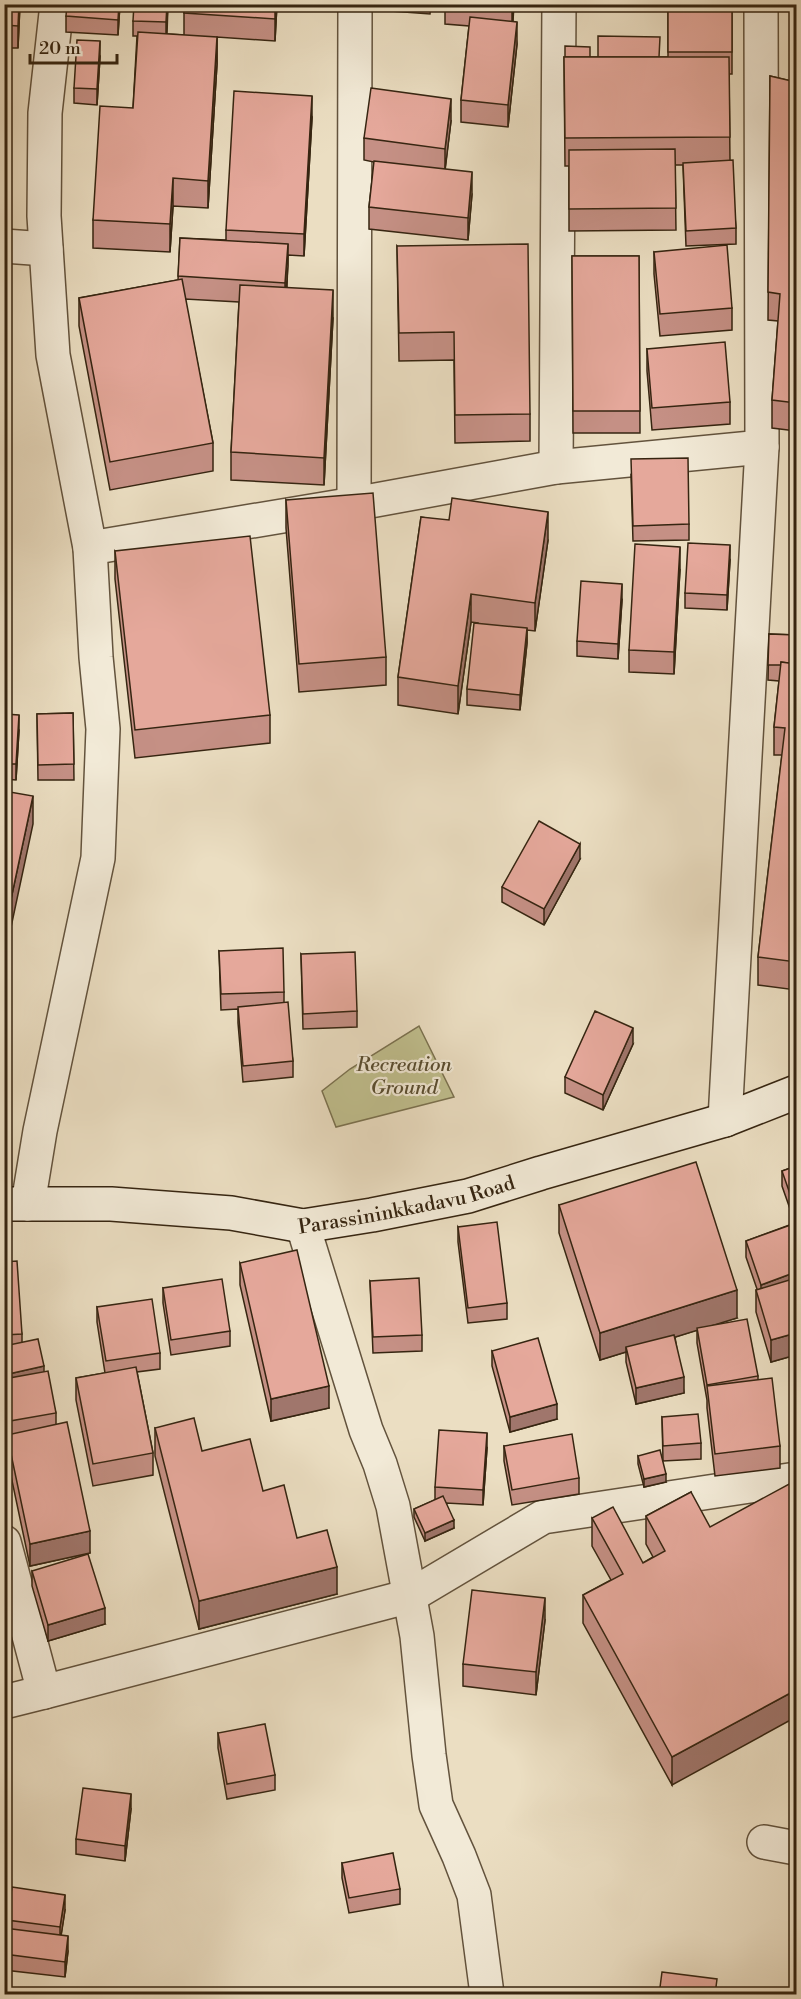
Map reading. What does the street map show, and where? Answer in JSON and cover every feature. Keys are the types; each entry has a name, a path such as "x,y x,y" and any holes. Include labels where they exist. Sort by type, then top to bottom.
{"street":[{"path":"16,1204 40,1131 98,858 103,729 96,657 90,548 53,355 46,249 45,113 57,4"},
{"path":"354,504 355,4"},
{"path":"556,466 559,4"},
{"path":"725,1120 762,447 761,4"},
{"path":"4,246 46,249"},
{"path":"90,548 354,504 556,466 762,447"},
{"name":"Parassininkkadavu Road","path":"16,1204 111,1203 220,1212 303,1226 468,1196 725,1120 796,1092"},
{"path":"303,1226 366,1430 380,1464 393,1506 417,1636 436,1805 474,1894 487,1995"},
{"path":"4,1702 410,1596 543,1517 796,1479"},
{"path":"4,1542 44,1692"},
{"path":"764,1842 796,1848"}],"green space":[{"name":"Recreation Ground","path":"419,1026 454,1097 336,1127 322,1091 350,1069"}],"building":[{"path":"4,4 19,4 18,26 4,25"},
{"path":"67,4 119,4 118,20 66,16"},
{"path":"134,4 167,4 166,22 133,21"},
{"path":"184,4 275,4 275,19 184,13"},
{"path":"479,4 512,4 512,7"},
{"path":"668,4 732,4 732,52 668,52"},
{"path":"470,17 517,22 508,105 461,100"},
{"path":"138,32 217,37 208,181 173,178 170,224 93,220 100,106 133,108"},
{"path":"4,34 7,34 5,69 4,69"},
{"path":"598,36 660,37 659,57 598,57"},
{"path":"77,40 100,41 97,89 74,88"},
{"path":"565,46 590,47 590,57 565,57"},
{"path":"564,57 729,57 730,137 565,138"},
{"path":"770,76 796,82 796,403 772,400 780,294 768,292"},
{"path":"371,88 451,99 445,149 364,138"},
{"path":"234,91 312,96 304,234 226,230"},
{"path":"675,149 676,208 569,209 569,150"},
{"path":"733,160 736,228 686,231 683,163"},
{"path":"374,161 472,172 468,218 369,207"},
{"path":"180,238 288,244 285,283 178,276"},
{"path":"528,244 530,414 455,415 454,332 399,333 397,246"},
{"path":"727,245 732,308 660,314 654,252"},
{"path":"572,256 639,256 640,411 573,411"},
{"path":"182,279 213,443 110,462 79,298"},
{"path":"240,285 333,290 324,458 231,452"},
{"path":"725,342 730,402 652,408 647,349"},
{"path":"688,458 689,524 633,526 631,459"},
{"path":"373,493 386,657 299,664 286,500"},
{"path":"452,498 548,512 535,603 471,594 458,686 398,677 421,517 449,520"},
{"path":"250,536 270,715 135,730 115,551"},
{"path":"688,543 730,545 727,595 685,593"},
{"path":"635,544 680,547 674,652 629,650"},
{"path":"581,581 622,584 618,644 577,641"},
{"path":"474,623 527,628 520,695 467,689"},
{"path":"769,634 796,635 796,664 781,662 781,665 768,665"},
{"path":"781,662 796,664 796,962 758,957 785,728 774,727"},
{"path":"73,713 74,764 38,765 37,714"},
{"path":"4,714 19,715 16,764 4,764"},
{"path":"4,791 33,796 4,932"},
{"path":"539,821 580,844 544,909 502,887"},
{"path":"283,948 284,992 221,994 219,951"},
{"path":"355,952 357,1011 303,1014 301,954"},
{"path":"288,1002 293,1061 243,1066 238,1007"},
{"path":"595,1011 633,1028 603,1095 565,1077"},
{"path":"696,1162 737,1290 600,1333 559,1205"},
{"path":"796,1166 796,1211 782,1171"},
{"path":"497,1222 507,1303 468,1308 458,1227"},
{"path":"796,1223 796,1272 761,1285 746,1241"},
{"path":"297,1250 329,1386 271,1399 240,1263"},
{"path":"17,1261 22,1334 4,1335 4,1262"},
{"path":"419,1278 422,1335 373,1337 370,1281"},
{"path":"796,1278 796,1333 771,1340 756,1290"},
{"path":"222,1279 230,1331 171,1340 163,1288"},
{"path":"152,1299 160,1353 106,1361 97,1307"},
{"path":"747,1319 758,1376 707,1385 697,1328"},
{"path":"674,1335 684,1377 636,1388 626,1347"},
{"path":"538,1338 557,1404 510,1417 492,1351"},
{"path":"38,1339 44,1366 4,1375 4,1346"},
{"path":"136,1367 153,1453 93,1464 76,1378"},
{"path":"48,1371 56,1413 4,1422 4,1379"},
{"path":"772,1378 780,1446 715,1454 707,1386"},
{"path":"698,1414 701,1443 663,1446 662,1417"},
{"path":"194,1418 202,1451 250,1439 263,1491 284,1485 297,1538 327,1530 337,1567 199,1601 155,1428"},
{"path":"67,1422 90,1531 30,1544 7,1435"},
{"path":"439,1430 487,1433 483,1490 435,1487"},
{"path":"572,1434 579,1478 512,1490 504,1446"},
{"path":"660,1450 666,1474 644,1479 638,1456"},
{"path":"791,1483 796,1494 796,1690 672,1757 583,1595 623,1574 592,1518 613,1507 643,1563 665,1551 646,1516 691,1492 710,1527"},
{"path":"443,1496 454,1520 425,1533 414,1509"},
{"path":"88,1554 105,1608 48,1625 32,1571"},
{"path":"472,1590 545,1598 536,1672 463,1664"},
{"path":"265,1724 275,1775 227,1784 218,1733"},
{"path":"83,1788 131,1794 125,1846 76,1839"},
{"path":"4,1791 11,1792 5,1842 4,1841"},
{"path":"393,1853 400,1889 349,1898 342,1863"},
{"path":"12,1887 65,1895 60,1927 7,1920"},
{"path":"4,1928 68,1936 65,1962 4,1954"},
{"path":"662,1972 717,1979 715,1995 659,1995"}]}
